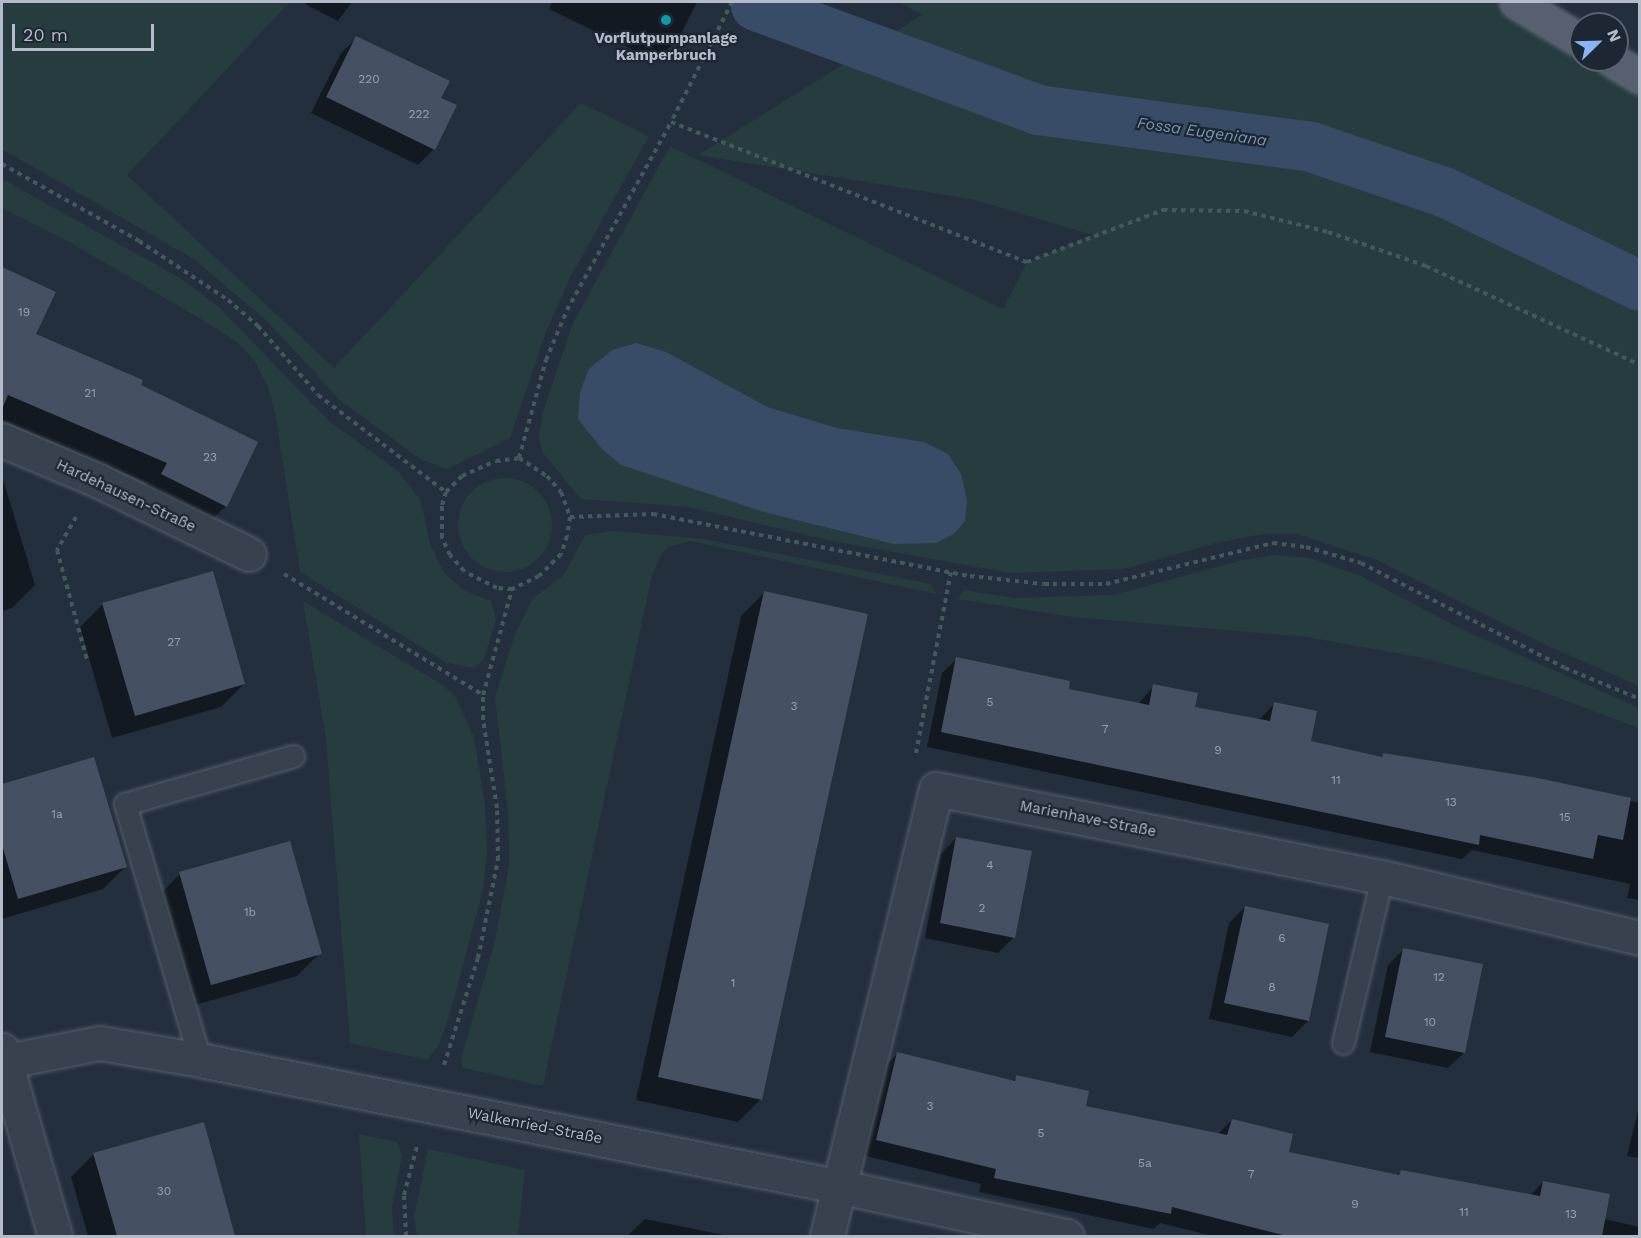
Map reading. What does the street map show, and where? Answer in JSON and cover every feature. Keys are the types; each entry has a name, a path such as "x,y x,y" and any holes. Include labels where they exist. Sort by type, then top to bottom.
{"main road":[{"path":"1516,2 1569,34"}],"street":[{"name":"Hardehausen-Straße","path":"2,440 96,480 249,554"},
{"name":"Marienhave-Straße","path":"936,789 1382,877 1640,938"},
{"path":"827,1236 837,1186 936,789"},
{"name":"Walkenried-Straße","path":"3,1058 100,1043 431,1104 837,1186 1067,1236"},
{"path":"3,1058 56,1236"}],"lane":[{"path":"200,1060 125,804 293,756"},
{"path":"1343,1042 1382,877"}],"path":[{"path":"519,458 546,360 567,310 671,122 732,2"},
{"path":"671,122 1027,262 1163,210 1244,211 1328,232 1426,266 1640,364"},
{"path":"2,164 139,241 228,300 258,326 318,395 446,492"},
{"path":"519,458 547,476 561,492 570,517 561,554 550,567 512,589 479,581 450,555 442,537 440,519 446,492 477,468 519,458"},
{"path":"88,663 57,550 96,480"},
{"path":"570,517 653,514 951,572 1044,584 1106,584 1274,543 1306,548 1361,563 1565,668 1640,699"},
{"path":"249,554 483,695"},
{"path":"936,789 921,772 916,740 951,572"},
{"path":"406,1236 404,1195 478,958 498,860 497,808 483,720 483,695 512,589"}],"green space":[{"path":"2,2 290,2 127,175 334,368 581,103 649,136 570,278 546,332 510,438 447,469 420,459 340,400 268,322 195,260 2,149"},
{"path":"899,2 1516,2 1569,34 1569,72 1629,71 1639,77 1639,686 1546,645 1377,560 1297,534 1263,534 1216,543 1124,569 1010,573 827,540 689,507 581,499 542,452 539,435 543,412 573,323 670,146 1003,309 1027,262 1093,235 971,199 698,155 922,15"},
{"path":"2,179 180,278 219,307 330,422 398,471 421,501 430,544 444,573 465,591 491,601 496,620 483,661 475,668 447,663 300,572 275,413 269,389 254,360 237,342 209,324 73,244 2,208"},
{"path":"505,478 523,481 539,491 549,507 552,525 549,543 539,559 523,569 505,572 487,569 471,559 461,543 458,525 461,507 471,491 487,481"},
{"path":"614,531 704,539 931,584 936,594 690,541 669,547 662,553 652,575 543,1086 463,1068 461,1059 495,941 509,865 508,813 495,697 515,634 532,599 563,576 585,535"},
{"path":"1277,555 1310,558 1359,575 1461,629 1639,708 1639,728 1535,689 1423,658 1307,637 1073,617 958,599 964,590 1014,598 1114,595 1242,560"},
{"path":"303,601 444,686 455,696 474,737 485,805 487,853 483,890 449,1017 438,1046 427,1060 350,1043 326,739"},
{"path":"359,1134 397,1142 402,1156 392,1207 394,1236 366,1236"},
{"path":"428,1149 525,1170 518,1236 417,1236 414,1217"}],"water":[{"path":"636,343 666,352 767,407 837,428 924,442 948,454 961,474 967,500 965,521 954,534 936,543 894,544 764,512 621,465 602,449 578,419 580,392 589,369 612,350"}],"building":[{"path":"356,36 450,81 441,98 457,105 435,150 326,97"},
{"path":"2,267 56,292 36,334 143,380 141,385 258,442 227,507 161,474 167,463 8,395 2,409"},
{"path":"213,571 245,684 135,716 102,603"},
{"path":"764,591 868,614 762,1100 658,1077"},
{"path":"956,657 1070,681 1069,689 1149,705 1153,684 1198,693 1195,707 1270,721 1274,702 1317,711 1311,741 1382,757 1383,753 1538,778 1631,798 1623,840 1598,835 1593,859 1480,835 1479,845 941,732"},
{"path":"94,757 127,867 18,899 2,845 2,784"},
{"path":"956,837 1032,851 1015,938 940,923"},
{"path":"290,841 322,954 211,985 179,872"},
{"path":"1245,906 1329,924 1309,1021 1224,1003"},
{"path":"1403,948 1483,964 1465,1053 1385,1037"},
{"path":"897,1052 1015,1081 1016,1075 1089,1091 1086,1106 1227,1135 1232,1119 1293,1134 1289,1152 1399,1175 1401,1170 1540,1196 1543,1181 1610,1194 1602,1236 1287,1236 1172,1207 1171,1214 994,1178 996,1169 876,1140"},
{"path":"204,1122 235,1236 117,1236 93,1153"}],"waterway":[{"name":"Fossa Eugeniana","path":"756,6 1038,110 1311,147 1444,192 1640,286"}],"place":[{"name":"Vorflutpumpanlage Kamperbruch","path":"666,20"}]}
